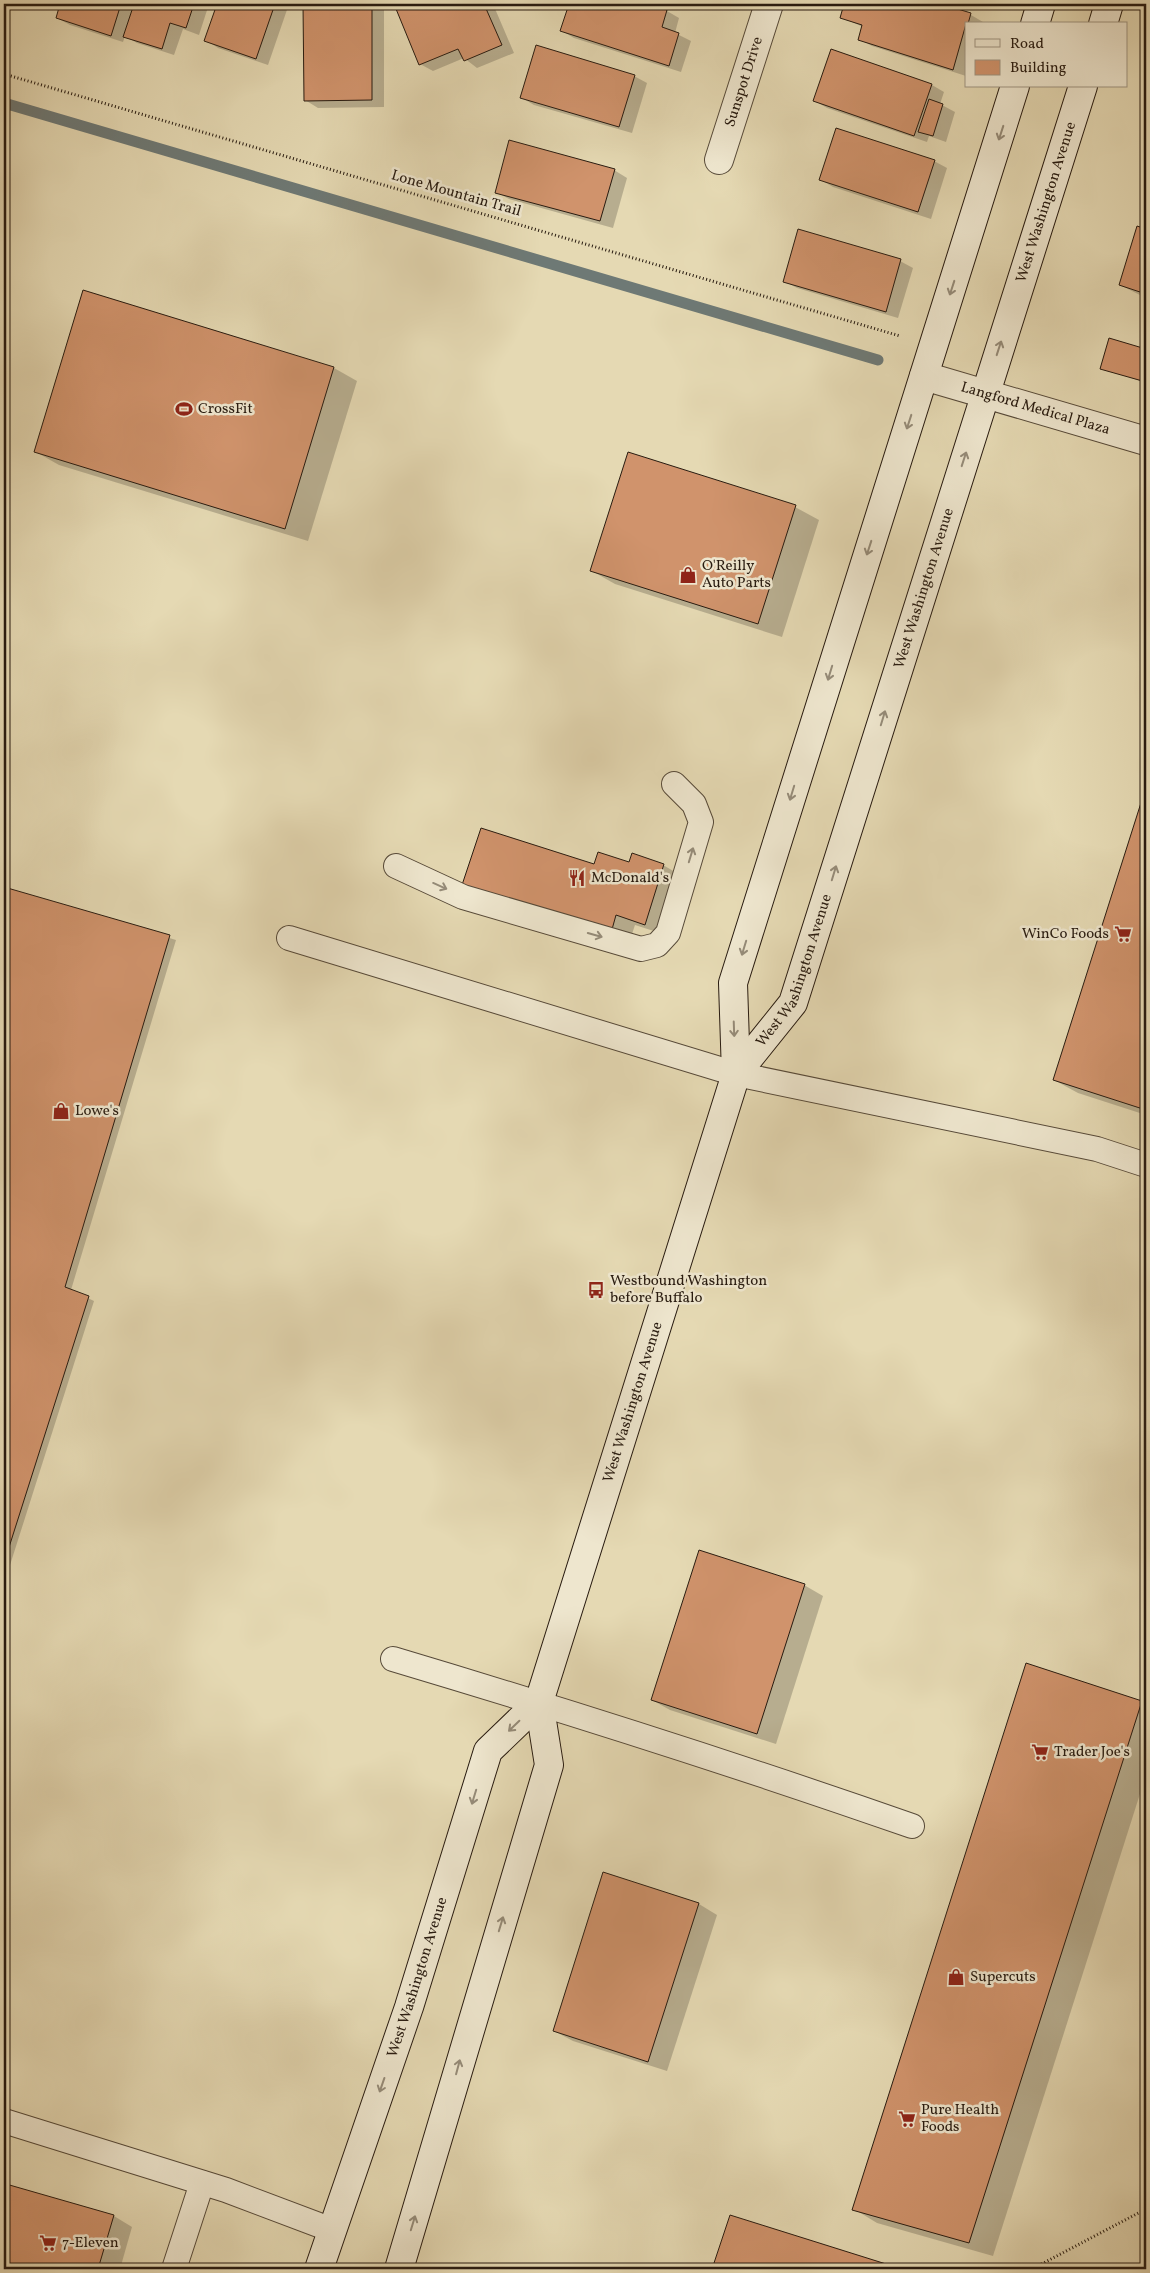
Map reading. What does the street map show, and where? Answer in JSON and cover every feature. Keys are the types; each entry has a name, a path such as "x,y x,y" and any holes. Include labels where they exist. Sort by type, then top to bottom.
{"main road":[{"name":"Sunspot Drive","path":"719,160 769,4"},
{"path":"1036,22 1042,4"},
{"path":"1104,22 1109,4"},
{"name":"West Washington Avenue","path":"399,2269 549,1765 539,1702 736,1074 732,983 1014,88"},
{"name":"West Washington Avenue","path":"736,1074 793,1003 1082,88"},
{"name":"Langford Medical Plaza","path":"924,376 1146,441"},
{"name":"West Washington Avenue","path":"319,2269 409,2007 488,1751 539,1702"}],"lane":[{"path":"396,866 463,896 641,949 656,945 668,933 701,822 694,804 674,784"},
{"path":"289,938 736,1074 1098,1150 1146,1165"},
{"path":"393,1659 539,1702 912,1826"},
{"path":"4,2121 202,2183 332,2230"},
{"path":"174,2269 202,2183"}],"path":[{"name":"Lone Mountain Trail","path":"4,74 901,337"},
{"path":"1032,2269 1146,2209"}],"building":[{"path":"60,4 121,4 111,36 56,18"},
{"path":"134,4 194,4 186,28 170,23 162,49 123,37"},
{"path":"217,4 275,4 256,59 204,41"},
{"path":"303,4 372,4 372,100 304,101"},
{"path":"394,4 484,4 502,45 464,61 458,49 419,65"},
{"path":"569,4 649,4 667,10 662,27 679,33 669,66 560,31"},
{"path":"844,4 941,4 971,13 969,22 965,22 953,70 858,40 862,25 840,18"},
{"path":"536,45 635,75 619,127 520,98"},
{"path":"831,49 932,84 914,136 813,101"},
{"path":"929,99 943,104 933,136 918,132"},
{"path":"836,128 935,160 918,212 819,180"},
{"path":"509,140 615,169 600,221 495,193"},
{"path":"1137,226 1146,229 1146,294 1119,285"},
{"path":"798,229 901,259 886,312 783,282"},
{"name":"CrossFit","path":"83,290 334,367 285,529 34,452"},
{"path":"1109,338 1146,349 1146,382 1100,369"},
{"path":"628,452 796,505 758,624 590,571"},
{"name":"WinCo Foods","path":"1146,787 1146,1110 1053,1080"},
{"path":"481,828 594,864 598,852 629,862 632,853 664,864 645,925 616,915 611,933 462,885"},
{"name":"Lowe's","path":"4,887 170,935 65,1287 89,1296 4,1563"},
{"path":"699,1550 805,1584 757,1734 651,1700"},
{"path":"1026,1663 1142,1701 969,2243 852,2210"},
{"path":"603,1872 699,1903 648,2062 553,2031"},
{"path":"6,2184 114,2215 98,2269 4,2269 4,2192"},
{"path":"730,2215 902,2269 712,2269"}],"waterway":[{"path":"4,103 878,360"}],"place":[{"name":"CrossFit","path":"184,409"},
{"name":"O'Reilly Auto Parts","path":"688,575"},
{"name":"McDonald's","path":"577,878"},
{"name":"WinCo Foods","path":"1123,934"},
{"name":"Lowe's","path":"61,1111"},
{"name":"Westbound Washington before Buffalo","path":"596,1290"},
{"name":"Trader Joe's","path":"1040,1752"},
{"name":"Supercuts","path":"956,1977"},
{"name":"Pure Health Foods","path":"907,2119"},
{"name":"7-Eleven","path":"48,2243"}]}
